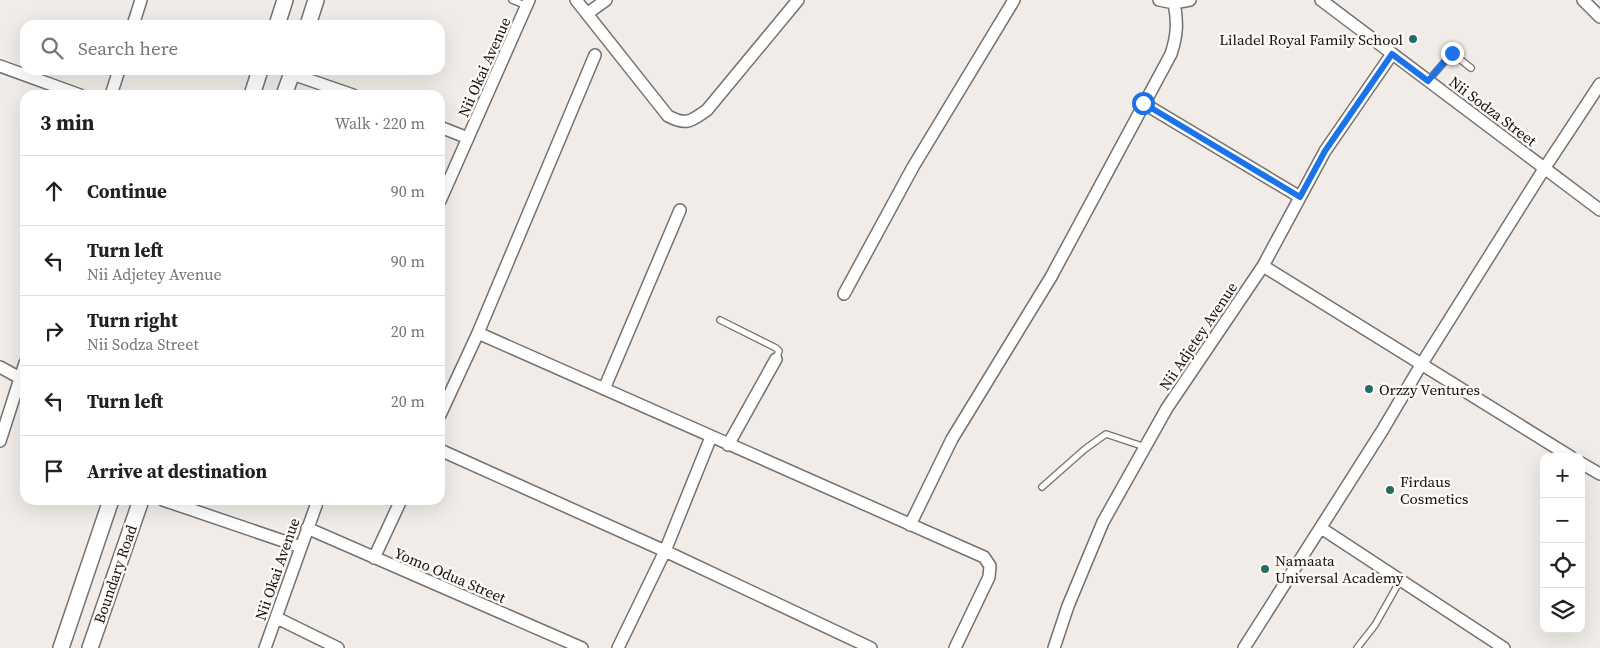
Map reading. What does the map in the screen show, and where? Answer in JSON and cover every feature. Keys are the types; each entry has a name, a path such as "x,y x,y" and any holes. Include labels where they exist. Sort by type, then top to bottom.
{"main road":[{"path":"278,20 286,0"},
{"path":"310,20 316,0"},
{"path":"254,90 258,75"},
{"path":"286,90 292,75"},
{"name":"Boundary Road","path":"61,648 110,505"},
{"name":"Boundary Road","path":"90,648 139,505"}],"street":[{"path":"135,20 141,0"},
{"path":"576,0 668,116 680,122 692,120 707,110 798,0"},
{"path":"588,13 606,0"},
{"path":"844,294 913,167 1014,0"},
{"path":"1159,0 1174,3 1190,0"},
{"name":"Nii Sodza Street","path":"1321,0 1600,210"},
{"path":"1583,0 1600,17"},
{"name":"Nii Okai Avenue","path":"445,190 528,3"},
{"path":"910,525 952,439 1051,277 1171,54 1177,36 1177,18 1174,3"},
{"name":"Nii Adjetey Avenue","path":"1054,648 1068,606 1103,522 1167,408 1263,266 1325,151 1392,54"},
{"path":"445,404 478,332 595,55"},
{"path":"0,66 20,73"},
{"path":"25,75 66,90"},
{"path":"113,90 117,75"},
{"path":"301,75 340,90"},
{"path":"1244,648 1382,431 1421,365 1544,169 1600,84"},
{"path":"1143,103 1300,197"},
{"path":"445,129 468,138"},
{"path":"604,389 680,210"},
{"path":"1263,266 1564,453"},
{"path":"478,332 711,438 984,557 990,566 989,576 955,648"},
{"path":"728,445 776,359"},
{"path":"0,366 20,378 0,441"},
{"path":"618,648 665,551 711,438"},
{"path":"445,452 665,551 871,648"},
{"path":"1585,465 1600,474"},
{"path":"178,505 301,547"},
{"name":"Nii Okai Avenue","path":"265,648 316,505"},
{"path":"374,558 399,505"},
{"name":"Yomo Odua Street","path":"307,528 582,648"},
{"path":"1320,528 1401,579 1504,648"},
{"path":"277,618 338,648"}],"lane":[{"path":"512,0 528,3"},
{"path":"1428,81 1452,53 1471,68"},
{"path":"720,320 776,348 779,351 776,359"},
{"path":"1042,487 1085,449 1106,434 1145,447"},
{"path":"1358,648 1375,625 1401,579"}],"place":[{"name":"Liladel Royal Family School","path":"1413,39"},
{"name":"Orzzy Ventures","path":"1369,389"},
{"name":"Firdaus Cosmetics","path":"1390,490"},
{"name":"Namaata Universal Academy","path":"1265,569"}],"route":[{"path":"1143,103 1300,197 1325,151 1392,54 1428,81 1452,53"}]}
